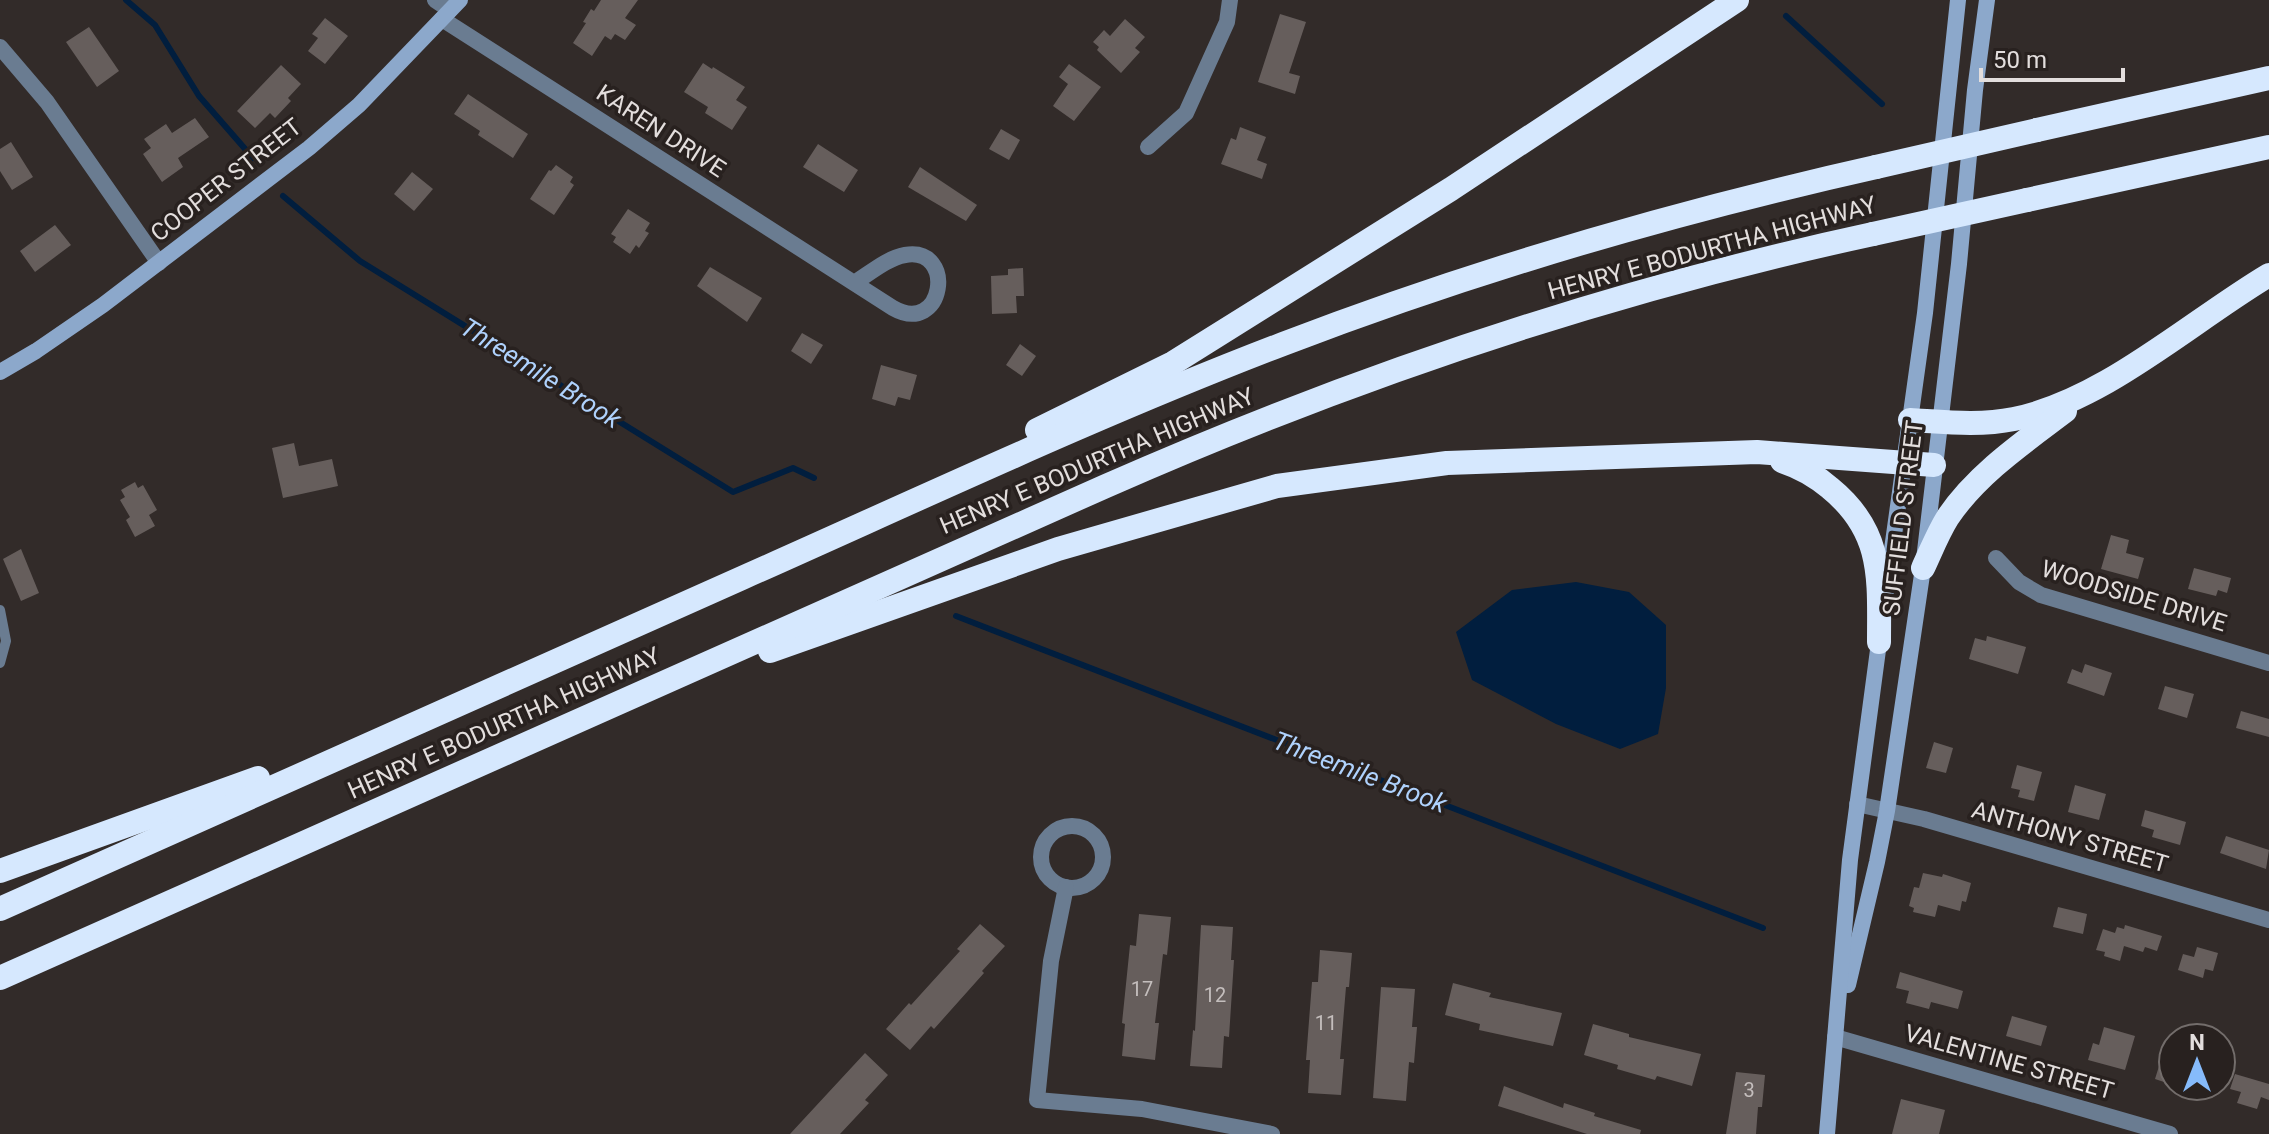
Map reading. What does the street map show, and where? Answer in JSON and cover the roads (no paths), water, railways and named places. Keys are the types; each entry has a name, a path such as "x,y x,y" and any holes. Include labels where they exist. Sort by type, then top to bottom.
{"highway":[{"path":"803,551 1173,363 1451,189 1737,0"},
{"name":"HENRY E BODURTHA HIGHWAY","path":"0,909 1154,396 1350,319 1616,233 1876,167 2269,78"},
{"name":"HENRY E BODURTHA HIGHWAY","path":"0,978 1167,459 1364,381 1628,295 1751,262 2269,147"},
{"path":"1910,420 1973,424 2014,420 2047,410 2135,364 2269,275"},
{"path":"1923,568 1944,524 1965,497 2015,450 2095,387"},
{"path":"594,713 1058,549 1277,486 1447,463 1757,452 1934,465"},
{"path":"1757,452 1813,475 1838,494 1863,523 1870,537 1877,569 1879,642"},
{"path":"0,871 452,708"}],"main road":[{"name":"SUFFIELD STREET","path":"1827,1134 1857,804 1925,313 1958,0"},
{"name":"SUFFIELD STREET","path":"1835,1037 1887,811 1923,568 1987,0"},
{"name":"COOPER STREET","path":"0,372 47,344 159,263 309,148 359,105 451,10"}],"street":[{"name":"KAREN DRIVE","path":"435,0 854,283 898,311 910,313 927,308 935,299 939,287 938,275 932,264 922,257 910,255 898,257 854,283"},
{"path":"1148,147 1186,113 1227,22 1230,0"},
{"path":"0,47 47,102 159,263"},
{"name":"WOODSIDE DRIVE","path":"1996,558 2019,582 2041,595 2269,663"},
{"name":"ANTHONY STREET","path":"1857,804 1939,823 2269,920"},
{"path":"1066,887 1049,974 1037,1100 1142,1109 1272,1134"},
{"name":"VALENTINE STREET","path":"1835,1037 2170,1134"}],"lane":[{"path":"0,610 6,641 0,663"}],"water":[{"path":"1576,582 1629,592 1666,625 1666,688 1658,734 1620,749 1556,724 1472,680 1456,632 1512,590"}],"waterway":[{"name":"Threemile Brook","path":"126,0 155,25 199,96 253,158"},
{"path":"1786,16 1882,104"},
{"name":"Threemile Brook","path":"283,196 360,261 733,492 793,468 814,478"},
{"name":"Threemile Brook","path":"956,616 1763,928"}]}
